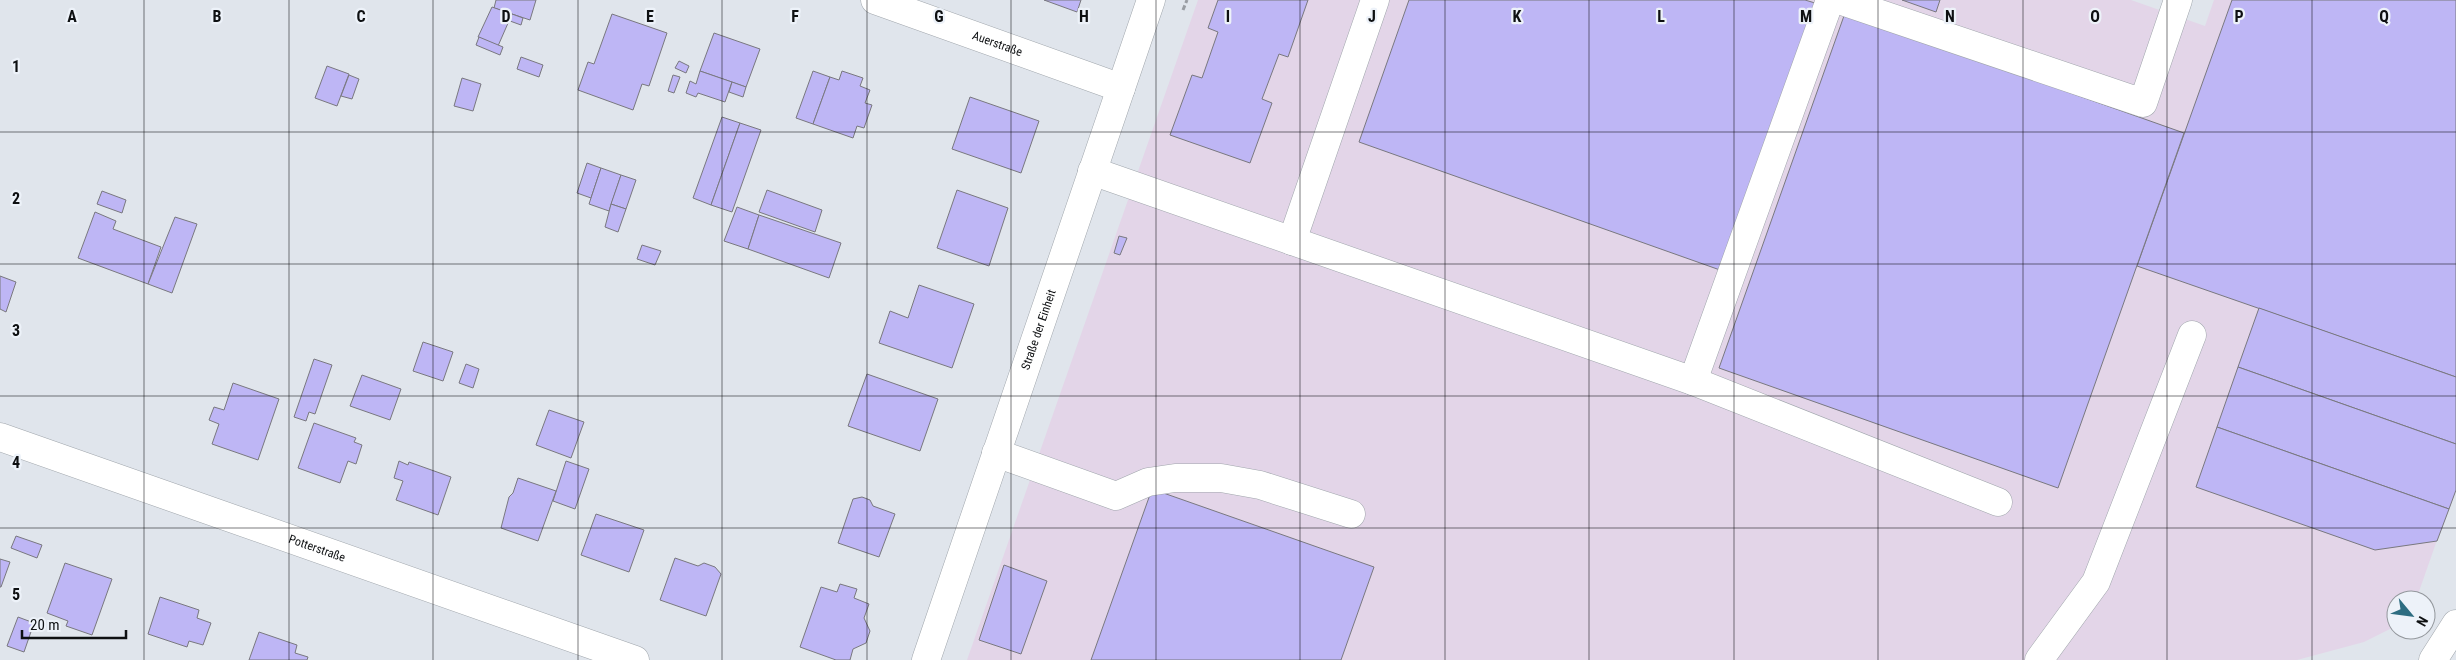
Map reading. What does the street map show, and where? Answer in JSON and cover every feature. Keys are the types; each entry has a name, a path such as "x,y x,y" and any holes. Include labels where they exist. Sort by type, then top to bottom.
{"street":[{"name":"Auerstraße","path":"875,0 1121,88"},
{"name":"Straße der Einheit","path":"926,660 1151,0"},
{"path":"1292,241 1375,0"},
{"path":"1693,381 1830,0"},
{"path":"1839,0 2143,103 2178,0"},
{"path":"1092,171 1693,381 1998,502"},
{"path":"2039,660 2096,582 2192,335"},
{"name":"Potterstraße","path":"0,437 635,660"},
{"path":"996,453 1116,496 1148,482 1176,478 1221,478 1260,485 1351,514"},
{"path":"2433,660 2456,624"}],"shaded area":[{"path":"1198,0 2131,0 2205,26 2214,0 2456,0 2456,486 2420,590 2386,590 2386,631 2364,642 2297,660 967,660"}],"building":[{"path":"496,0 536,0 530,20 494,8"},
{"path":"1044,0 1081,0 1077,12"},
{"path":"1218,0 1308,0 1288,57 1279,54 1262,99 1272,103 1250,163 1170,135 1192,75 1202,78 1218,32 1208,28"},
{"path":"1409,0 1805,0 1815,3 1720,270 1359,142"},
{"path":"1902,0 1940,0 1936,12"},
{"path":"2232,0 2456,0 2456,377 2137,266"},
{"path":"492,7 512,14 498,46 478,37"},
{"path":"1845,13 2184,133 2058,488 1719,368"},
{"path":"512,14 523,18 521,25 510,21"},
{"path":"612,14 667,33 649,86 642,84 633,110 578,90 588,62 594,64"},
{"path":"714,33 760,49 746,87 700,71"},
{"path":"479,37 503,47 500,55 476,45"},
{"path":"521,57 543,65 539,77 517,69"},
{"path":"679,61 689,66 686,73 675,68"},
{"path":"327,66 349,74 337,106 315,98"},
{"path":"700,71 732,82 725,102 698,93 696,97 686,93 690,81 696,84"},
{"path":"813,71 830,77 813,124 796,118"},
{"path":"842,71 863,78 860,86 870,90 865,103 872,105 864,128 857,126 853,138 813,124 830,77 839,80"},
{"path":"349,75 359,79 352,99 341,96"},
{"path":"673,75 680,77 674,93 668,91"},
{"path":"462,78 481,84 473,111 454,106"},
{"path":"732,82 746,87 743,97 729,92"},
{"path":"970,97 1039,121 1021,173 952,149"},
{"path":"722,117 740,123 711,205 693,198"},
{"path":"740,123 761,130 732,212 711,205"},
{"path":"587,163 601,168 591,198 577,193"},
{"path":"601,168 621,175 609,211 589,204"},
{"path":"621,175 636,180 626,209 611,204"},
{"path":"767,190 822,210 815,232 759,212"},
{"path":"957,190 1008,208 989,266 937,248"},
{"path":"102,191 126,200 122,213 97,204"},
{"path":"611,204 626,209 618,232 605,227"},
{"path":"737,207 759,215 748,249 724,241"},
{"path":"95,212 116,221 113,229 161,247 148,284 78,258"},
{"path":"759,215 841,243 829,278 748,249"},
{"path":"175,217 197,224 172,293 148,284"},
{"path":"1119,236 1127,238 1120,255 1114,253"},
{"path":"642,245 661,251 655,265 637,259"},
{"path":"0,276 16,282 6,312 0,309"},
{"path":"919,285 974,304 952,368 879,343 890,311 908,318"},
{"path":"2259,308 2456,377 2456,444 2238,367"},
{"path":"423,342 453,352 443,381 413,371"},
{"path":"314,359 332,365 315,414 309,412 306,421 294,417"},
{"path":"466,364 479,369 473,388 459,383"},
{"path":"2238,367 2456,444 2456,490 2449,509 2217,427"},
{"path":"867,374 938,399 920,451 848,426"},
{"path":"362,375 401,389 390,420 350,406"},
{"path":"233,383 279,399 258,460 212,444 219,424 209,420 214,407 224,410"},
{"path":"549,410 584,422 571,458 536,445"},
{"path":"314,423 356,438 354,442 362,445 356,464 348,461 340,483 298,468"},
{"path":"2217,427 2449,509 2437,541 2375,550 2196,487"},
{"path":"399,461 408,465 409,462 451,477 438,515 396,500 403,481 394,478"},
{"path":"566,461 589,469 575,509 553,501"},
{"path":"518,478 556,491 538,541 501,528 509,497 513,493"},
{"path":"1152,489 1374,567 1341,660 1091,660"},
{"path":"862,497 870,500 873,506 895,514 879,557 838,543 853,499"},
{"path":"596,514 644,530 629,572 581,555"},
{"path":"16,536 42,545 37,558 11,548"},
{"path":"675,558 698,566 704,563 715,567 721,574 706,616 660,600"},
{"path":"0,559 10,562 1,587 0,587"},
{"path":"65,563 112,579 92,635 66,626 68,621 47,613"},
{"path":"1004,565 1047,581 1021,654 979,640"},
{"path":"840,584 857,589 854,598 869,604 864,618 870,631 866,643 853,649 850,660 836,660 800,647 821,587 837,592"},
{"path":"160,597 199,610 197,618 211,623 203,645 189,641 187,647 148,634"},
{"path":"18,617 34,623 24,652 7,646"},
{"path":"259,632 297,645 295,653 308,657 307,660 249,660"}]}
